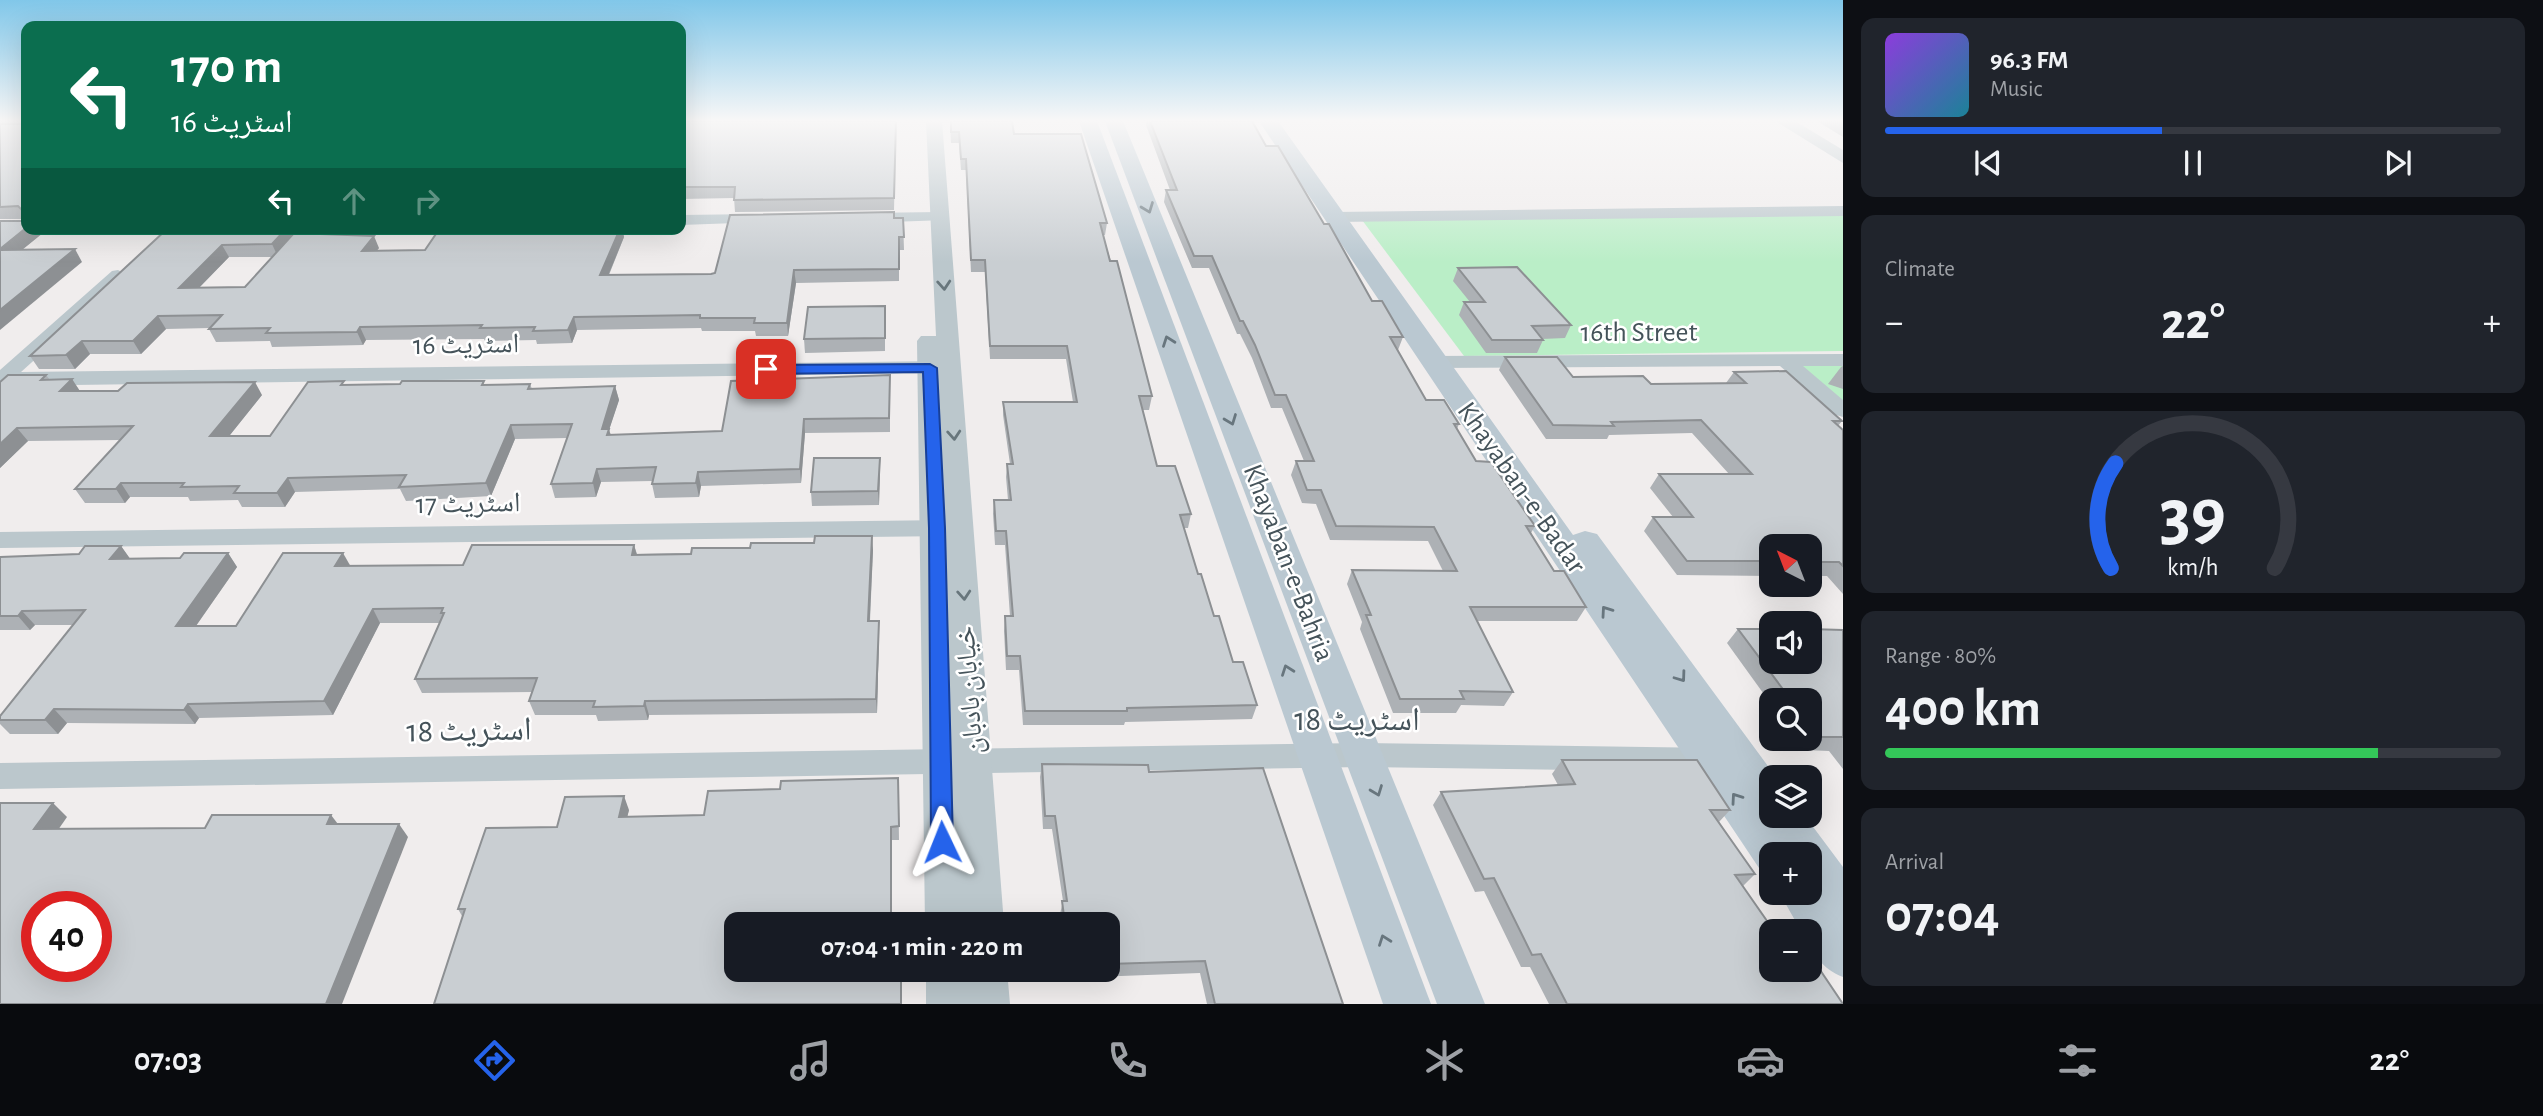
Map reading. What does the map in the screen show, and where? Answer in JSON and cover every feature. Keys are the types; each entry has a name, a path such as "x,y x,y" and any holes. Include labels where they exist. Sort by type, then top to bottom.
{"main road":[{"name":"Khayaban-e-Bahria","path":"1105,168 1407,1004"},
{"name":"Khayaban-e-Bahria","path":"1132,168 1461,1004"},
{"name":"Khayaban-e-Badar","path":"1305,168 1344,217 1445,362 1766,842"},
{"name":"Khayaban-e-Badar","path":"1315,168 1344,217"},
{"name":"Khayaban-e-Badar","path":"1445,362 1759,786"},
{"path":"1822,874 1843,904"},
{"path":"1810,905 1843,954"}],"street":[{"name":"خیابان بادبان","path":"926,168 932,217 940,367 956,760 946,912"},
{"name":"خیابان بادبان","path":"932,217 933,168"},
{"path":"1344,217 1843,211"},
{"path":"843,219 932,217"},
{"path":"686,220 775,219"},
{"path":"1,379 131,264"},
{"name":"16th Street","path":"1445,362 1843,360"},
{"path":"1786,361 1843,411"},
{"name":"اسٹریٹ 16","path":"1,379 940,367"},
{"name":"اسٹریٹ 17","path":"0,540 948,528"},
{"name":"اسٹریٹ 18","path":"0,776 1363,755 1741,760"},
{"name":"خیابان بادبان","path":"956,760 982,912"},
{"path":"947,982 948,1004"},
{"path":"987,982 988,1004"}],"green space":[{"path":"1843,214 1843,351 1464,356 1362,220"},
{"path":"1843,364 1843,403 1798,365"}],"building":[{"path":"0,168 21,168 21,209 18,206 0,207"},
{"path":"686,168 895,168 894,198 734,200 735,187 686,187"},
{"path":"966,168 1091,168 1107,223 1100,223 1110,261 1117,261 1152,396 1139,396 1157,466 1175,466 1191,514 1180,515 1198,574 1201,574 1214,616 1219,616 1233,662 1243,662 1257,705 1127,708 1127,711 1025,711 1020,656 1007,656 1005,616 1013,616 1006,531 996,531 994,500 1011,500 1007,464 1013,464 1003,402 1077,402 1067,346 990,346 985,260 971,260"},
{"path":"1168,168 1291,168 1324,224 1329,224 1372,301 1382,301 1403,337 1390,337 1426,400 1444,400 1459,424 1454,424 1476,461 1491,462 1535,526 1526,526 1554,571 1564,571 1586,607 1470,607 1513,692 1460,691 1464,699 1400,699 1366,615 1371,615 1352,570 1457,571 1434,527 1336,526 1321,490 1307,490 1296,461 1314,461 1286,395 1275,395 1255,345 1243,321 1240,321 1212,256 1194,256 1166,190 1177,190"},
{"path":"894,212 894,218 903,218 904,237 899,237 899,269 794,270 787,323 754,323 755,318 700,318 700,315 574,317 568,330 533,331 535,327 480,328 482,325 360,327 357,332 266,333 270,328 209,329 222,315 158,316 133,341 82,341 66,355 30,356 161,235 280,235 272,244 222,245 179,288 245,287 292,235 374,236 362,251 425,250 435,235 617,235 600,275 711,274 715,273 730,215"},
{"path":"0,221 21,221 21,232 0,249"},
{"path":"75,249 0,310 0,250"},
{"path":"1517,267 1571,325 1532,326 1543,340 1492,340 1464,302 1485,302 1458,268"},
{"path":"885,306 885,338 804,339 808,307"},
{"path":"1505,357 1557,357 1573,377 1643,376 1651,384 1746,383 1734,372 1786,371 1842,421 1833,421 1843,430 1843,566 1839,562 1822,562 1822,534 1759,534 1759,561 1687,561 1653,517 1693,517 1659,474 1752,474 1701,420 1611,422 1614,426 1553,425"},
{"path":"8,375 46,375 41,380 72,379 60,391 118,391 127,383 255,382 210,436 270,436 308,382 344,381 341,385 400,384 402,381 484,381 482,385 530,384 528,389 615,386 602,429 609,429 607,435 722,431 731,381 890,375 889,418 804,419 800,469 698,472 696,483 652,484 656,467 597,469 593,483 551,484 572,424 511,425 486,483 399,487 406,475 288,478 277,493 234,493 239,486 181,487 184,483 121,483 116,489 75,489 133,426 17,428 0,444 0,382"},
{"path":"814,458 880,458 878,491 811,492"},
{"path":"815,536 872,536 868,621 879,621 876,699 645,701 644,706 593,707 595,701 529,701 537,678 415,679 444,613 441,613 443,608 373,609 324,701 188,704 184,710 54,709 45,720 0,720 0,716 85,610 22,611 18,616 0,616 0,557 79,554 85,546 121,546 110,559 180,558 184,553 228,553 176,626 236,626 283,553 343,553 335,566 463,565 472,545 634,545 632,555 691,554 692,548 750,548 751,543 814,543"},
{"path":"1738,629 1759,629 1759,657"},
{"path":"1822,629 1843,630 1843,737 1822,737 1822,688 1782,688 1772,674 1822,674"},
{"path":"1562,760 1697,760 1730,810 1710,810 1755,874 1735,875 1766,919 1759,919 1759,982 1822,982 1822,973 1843,1004 1567,1004 1541,954 1532,955 1494,878 1484,879 1441,792 1575,784"},
{"path":"1042,764 1148,765 1149,772 1263,768 1343,1004 1215,1004 1205,961 1120,964 1120,912 1063,912 1062,901 1067,901 1055,816 1045,816"},
{"path":"898,778 899,826 891,827 891,912 724,912 724,982 901,982 901,1004 434,1004 465,909 458,909 486,828 557,827 565,797 624,796 619,817 704,815 708,791 780,789 781,781"},
{"path":"0,803 53,803 34,829 205,828 212,815 331,815 327,824 399,824 326,1004 0,1004"}],"route":[{"path":"766,369 930,368 937,528 942,842"}]}
